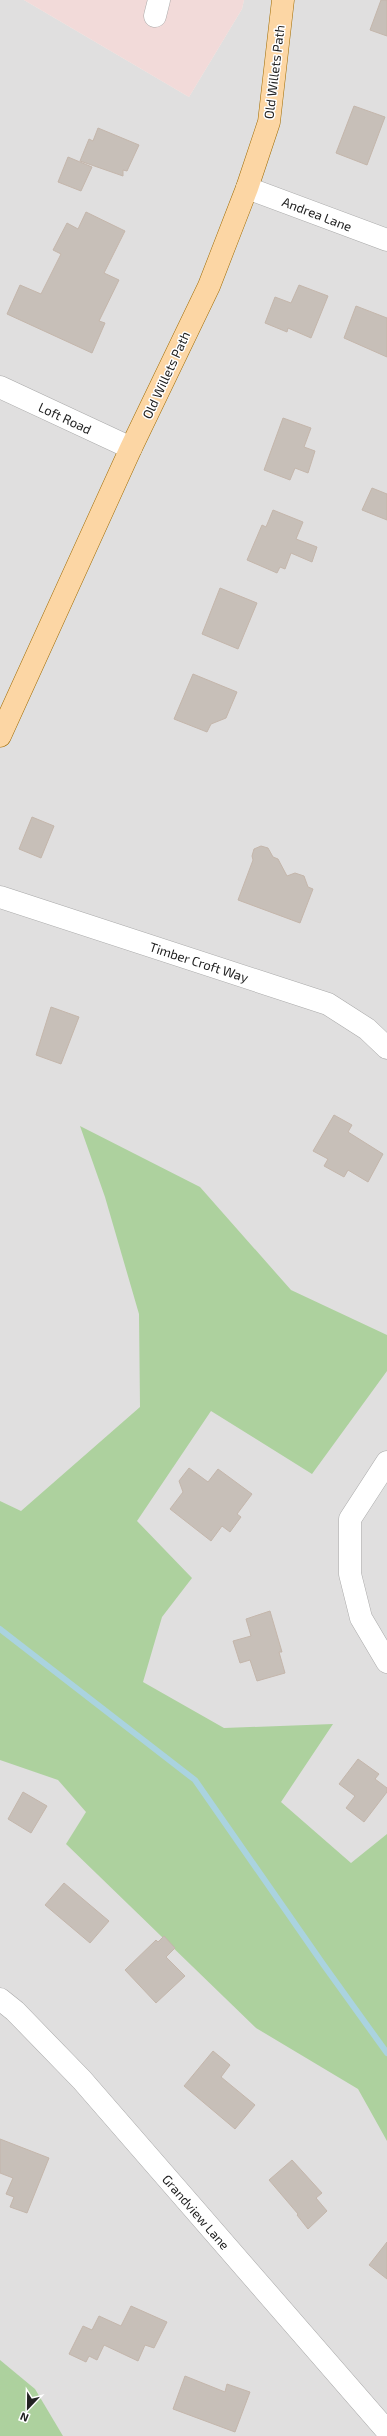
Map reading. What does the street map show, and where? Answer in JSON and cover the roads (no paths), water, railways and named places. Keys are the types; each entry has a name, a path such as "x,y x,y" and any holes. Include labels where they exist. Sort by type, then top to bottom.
{"main road":[{"name":"Old Willets Path","path":"0,736 131,448 209,286 247,188 269,122 283,0"}],"street":[{"name":"Andrea Lane","path":"247,188 387,240"},
{"name":"Loft Road","path":"0,388 131,448"},
{"name":"Timber Croft Way","path":"0,897 328,1004 367,1029 387,1048"},
{"path":"387,1462 350,1519 350,1574 361,1618 387,1662"},
{"name":"Grandview Lane","path":"0,1999 15,2011 82,2080 387,2431"}],"waterway":[{"path":"0,1629 195,1780 387,2053"}]}
